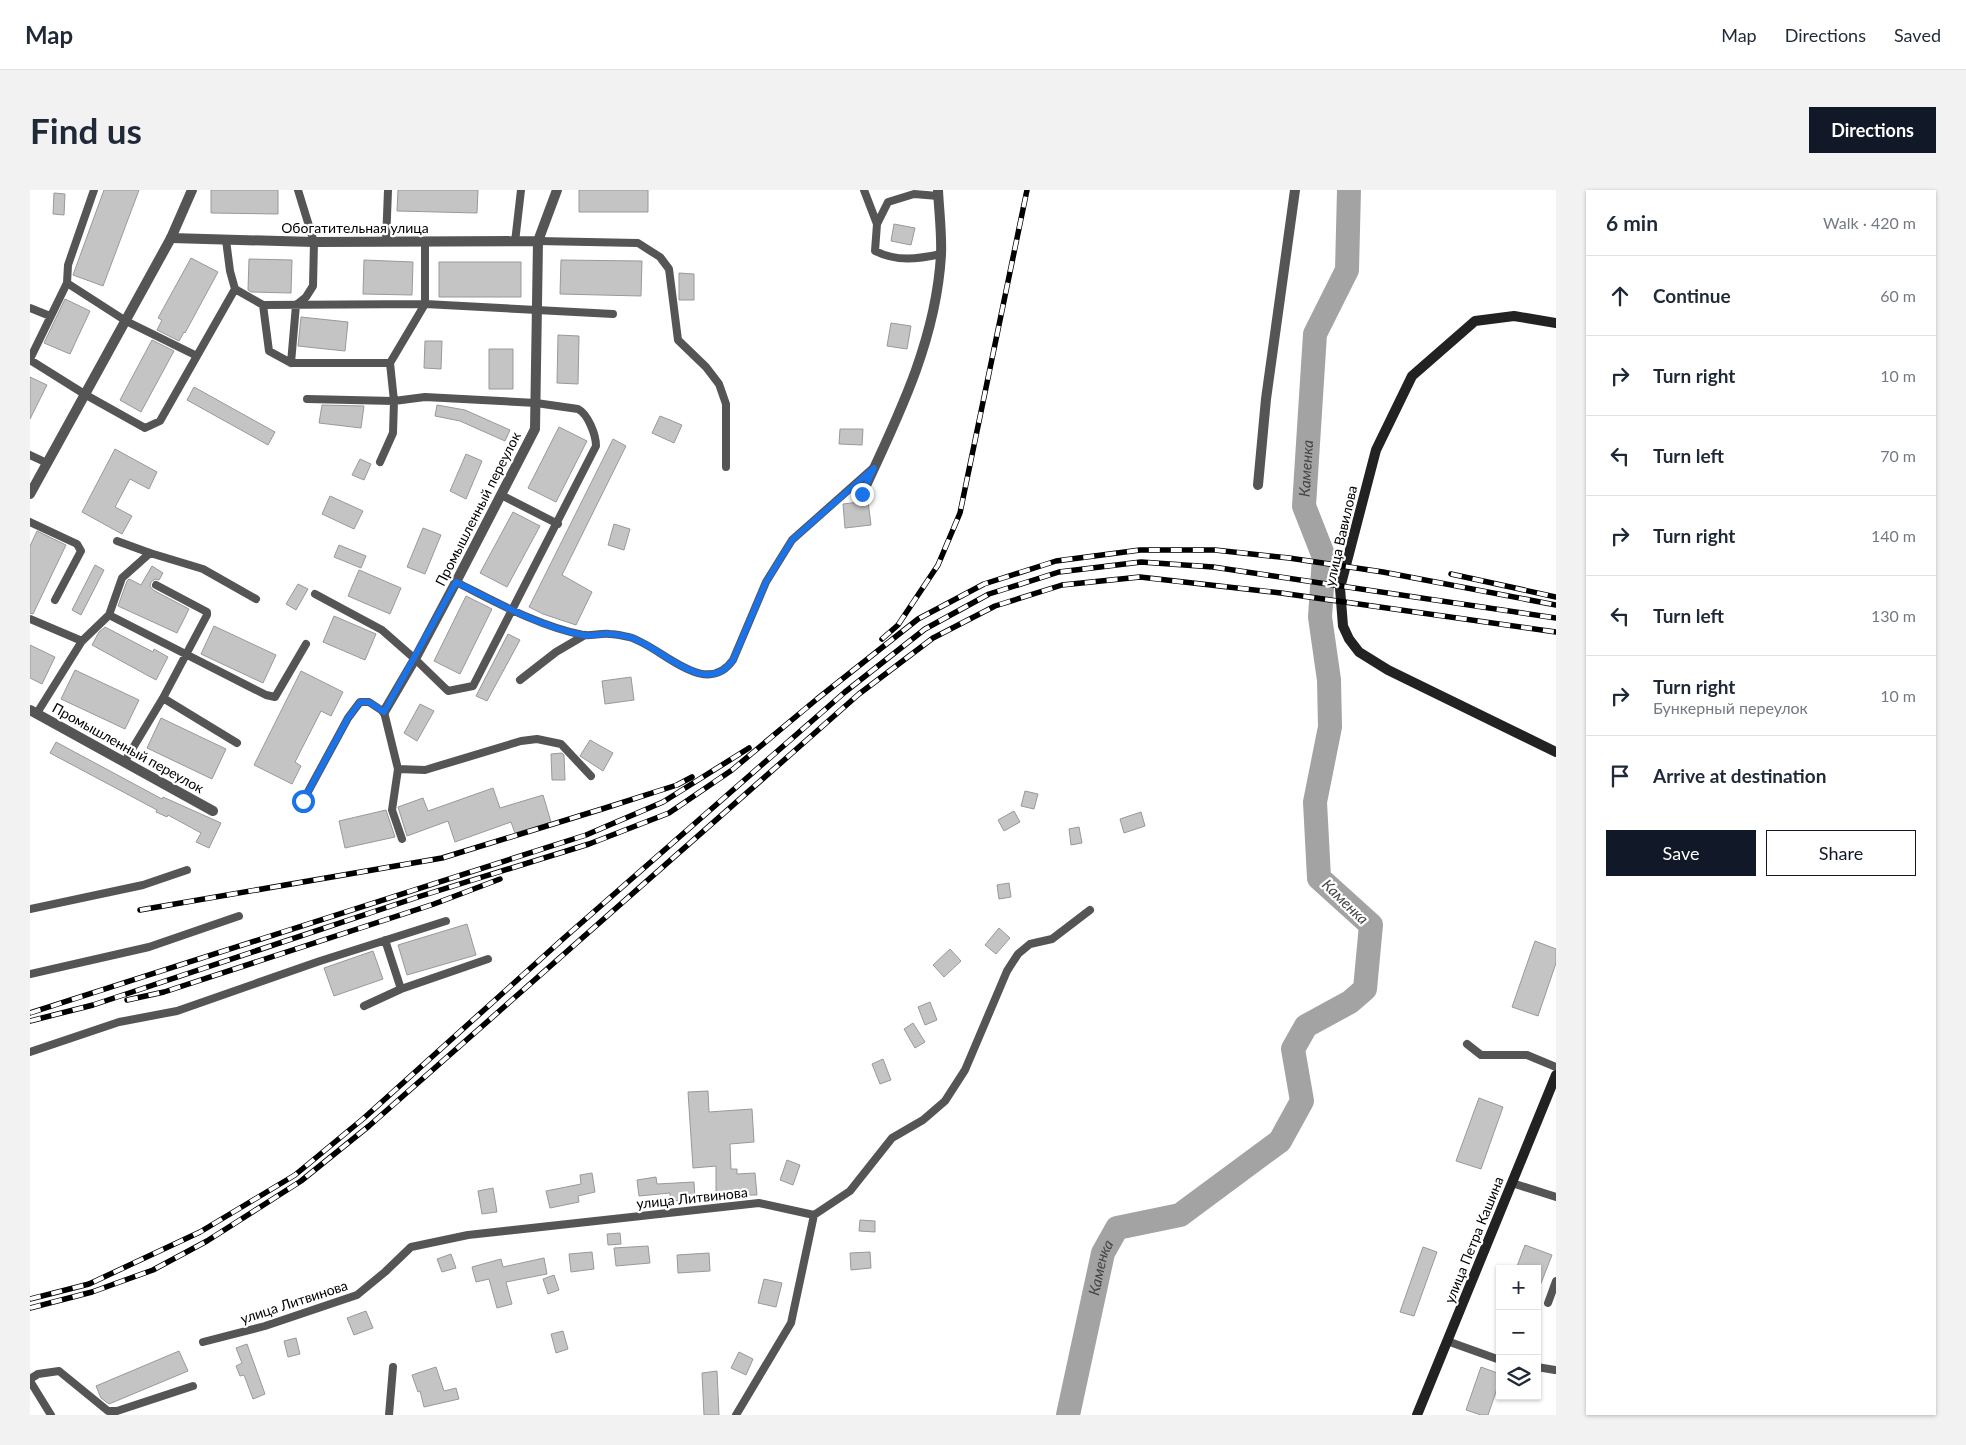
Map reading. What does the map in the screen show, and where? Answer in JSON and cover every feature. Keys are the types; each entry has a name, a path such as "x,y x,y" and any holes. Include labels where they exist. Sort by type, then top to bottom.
{"main road":[{"name":"улица Вавилова","path":"1556,322 1514,316 1475,321 1412,376 1376,450 1340,588 1343,626 1349,639 1359,652 1388,670 1556,752"},
{"name":"улица Петра Кашина","path":"1417,1415 1556,1075"}],"street":[{"path":"30,494 171,238 192,190"},
{"name":"Промышленный переулок","path":"384,712 415,659 535,429 538,242 557,190"},
{"path":"1258,485 1267,389 1295,190"},
{"path":"862,494 907,394 933,318 941,254 938,193"},
{"name":"Обогатительная улица","path":"171,238 314,242 538,242"},
{"name":"Промышленный переулок","path":"33,712 213,811"}],"lane":[{"path":"94,190 68,265 67,283 30,359 145,428 160,421 235,289"},
{"path":"291,363 296,305 313,286 314,242 298,190"},
{"path":"386,242 388,190"},
{"path":"515,242 521,190"},
{"path":"864,190 877,224"},
{"path":"938,193 914,194 888,202 877,224 875,251 887,257 915,260 941,254"},
{"path":"226,240 230,271 235,289 263,305 425,304 537,308 614,314"},
{"path":"380,462 393,433 394,401 390,363 425,304 425,242"},
{"path":"538,242 638,243 660,257 669,269 678,340 706,367 719,384 726,404 726,467"},
{"path":"67,283 126,321 197,356"},
{"path":"263,305 269,351 291,363 390,363"},
{"path":"30,308 50,316"},
{"path":"307,399 394,401 425,397 536,403 578,409 584,412 596,440 596,446 558,524 473,686 448,691 382,630 315,594"},
{"path":"30,455 47,464"},
{"path":"456,582 513,610 552,626 585,635 610,634 631,638 673,662 702,675 716,674 728,667 733,660 766,582 792,540 874,468"},
{"path":"501,495 558,524"},
{"path":"30,522 78,544 81,551 55,600"},
{"path":"117,541 203,569 256,599"},
{"path":"33,712 82,641 109,615 122,578 150,553"},
{"path":"125,762 163,698 207,615 207,612 156,585"},
{"path":"109,615 266,696 275,697 306,644"},
{"path":"30,619 82,641"},
{"path":"520,680 556,652 585,635"},
{"path":"163,698 237,744"},
{"path":"303,801 348,718 360,702 369,702 384,712 398,769 392,810 402,839"},
{"path":"398,769 425,770 521,741 537,739 561,744 591,776"},
{"path":"30,909 143,885 187,870"},
{"path":"736,1415 791,1323 814,1215 850,1191 892,1138 922,1120 945,1101 965,1070 1007,970 1018,954 1030,944 1052,939 1090,910"},
{"path":"30,974 148,947 239,916"},
{"path":"30,1052 119,1022 177,1011 320,961 446,920"},
{"path":"385,940 401,989"},
{"path":"364,1006 401,989 488,959"},
{"path":"1467,1044 1481,1055 1527,1055 1556,1067"},
{"path":"1512,1183 1556,1197"},
{"name":"улица Литвинова","path":"204,1342 265,1326 357,1295 411,1247 468,1235 759,1203 814,1215"},
{"path":"1548,1303 1556,1281"},
{"path":"1447,1341 1496,1359"},
{"path":"389,1415 393,1367"},
{"path":"1541,1368 1555,1370"},
{"path":"50,1415 30,1380 38,1374 59,1372 108,1412 117,1411 193,1386"}],"building":[{"path":"104,190 139,190 103,286 73,275"},
{"path":"211,190 278,190 278,214 211,213"},
{"path":"398,190 478,190 477,213 397,211"},
{"path":"579,190 648,190 648,212 579,212"},
{"path":"54,193 65,194 64,215 53,214"},
{"path":"894,224 915,228 911,245 891,241"},
{"path":"191,258 218,272 179,341 157,330 162,320 158,318"},
{"path":"249,259 292,260 291,293 251,292 248,290"},
{"path":"364,260 413,262 412,295 363,294"},
{"path":"561,260 642,261 641,296 560,294"},
{"path":"439,262 521,262 521,297 439,297"},
{"path":"679,273 694,274 694,300 679,300"},
{"path":"65,299 90,311 70,354 44,343"},
{"path":"301,317 348,322 345,351 298,346"},
{"path":"891,323 911,326 907,349 887,346"},
{"path":"558,335 579,336 578,384 557,383"},
{"path":"152,340 174,351 141,412 120,400"},
{"path":"425,341 442,341 441,369 424,368"},
{"path":"489,349 513,349 513,389 489,389"},
{"path":"30,377 47,385 30,419"},
{"path":"194,387 275,432 268,445 187,400"},
{"path":"322,405 364,406 361,428 319,423"},
{"path":"437,405 465,410 510,430 505,441 460,421 435,416"},
{"path":"660,416 682,425 674,443 652,433"},
{"path":"559,427 587,441 556,502 528,488"},
{"path":"840,429 863,429 862,445 839,444"},
{"path":"613,439 626,446 562,575 592,592 576,625 543,614 529,607"},
{"path":"115,449 157,472 149,489 130,479 115,507 132,516 122,534 82,512"},
{"path":"466,454 482,461 466,499 450,491"},
{"path":"360,459 371,464 364,480 352,475"},
{"path":"330,496 363,511 354,529 322,514"},
{"path":"868,501 871,525 845,528 843,504"},
{"path":"513,512 540,526 507,587 480,573"},
{"path":"614,524 630,529 624,550 608,545"},
{"path":"423,528 441,535 425,574 407,567"},
{"path":"37,531 66,545 33,614 30,613 30,546"},
{"path":"339,545 366,556 361,568 334,557"},
{"path":"95,565 104,570 81,615 72,610"},
{"path":"152,566 163,573 159,580 155,579 151,582 150,586 153,590 189,609 177,633 118,606 127,581 129,579 141,585"},
{"path":"359,570 401,588 390,614 348,596"},
{"path":"298,584 308,589 296,610 286,604"},
{"path":"466,596 492,609 460,674 434,661"},
{"path":"334,616 376,634 365,660 323,642"},
{"path":"214,626 276,655 263,683 201,654"},
{"path":"105,627 153,652 154,649 168,657 156,680 92,645 99,632"},
{"path":"508,634 520,640 487,701 476,696"},
{"path":"30,645 55,657 42,684 30,678"},
{"path":"75,670 139,700 125,729 61,699"},
{"path":"301,671 343,692 331,716 321,711 295,762 301,766 292,784 254,765"},
{"path":"631,677 634,700 605,704 602,681"},
{"path":"420,704 434,711 417,741 404,733"},
{"path":"161,718 226,749 212,779 147,748"},
{"path":"590,740 613,753 603,771 580,756"},
{"path":"56,742 162,799 163,797 221,823 209,848 196,842 201,833 168,815 167,817 156,812 157,810 50,753"},
{"path":"562,753 564,755 565,780 552,780 551,754"},
{"path":"493,788 500,808 543,795 551,822 515,833 511,822 455,842 448,821 407,836 398,807 423,798 428,811"},
{"path":"1025,791 1038,794 1034,809 1021,806"},
{"path":"386,810 395,837 345,848 339,821"},
{"path":"1014,811 1020,822 1004,831 998,820"},
{"path":"1141,812 1145,826 1124,833 1120,819"},
{"path":"1079,827 1082,843 1071,845 1069,829"},
{"path":"1009,883 1011,897 999,899 997,885"},
{"path":"467,924 476,955 407,975 398,945"},
{"path":"999,928 1010,938 996,954 985,945"},
{"path":"1535,941 1556,949 1556,963 1538,1016 1512,1007"},
{"path":"950,949 961,961 944,977 933,965"},
{"path":"373,951 383,979 334,996 324,968"},
{"path":"930,1002 937,1020 925,1025 918,1007"},
{"path":"913,1023 925,1042 915,1048 904,1029"},
{"path":"883,1059 891,1080 880,1084 872,1064"},
{"path":"708,1091 709,1112 752,1109 754,1142 730,1144 731,1169 737,1169 737,1174 755,1173 757,1195 746,1195 746,1192 716,1192 716,1166 693,1168 688,1092"},
{"path":"1479,1098 1503,1107 1481,1169 1456,1161"},
{"path":"787,1160 800,1165 793,1185 780,1180"},
{"path":"592,1173 595,1192 578,1196 579,1202 550,1208 546,1191 581,1184 580,1175"},
{"path":"656,1177 657,1184 694,1182 695,1200 670,1201 670,1193 639,1196 637,1180"},
{"path":"493,1188 497,1212 482,1214 478,1191"},
{"path":"860,1220 875,1221 875,1232 859,1231"},
{"path":"620,1233 621,1244 608,1245 607,1234"},
{"path":"1525,1245 1552,1255 1541,1283 1541,1265 1518,1265"},
{"path":"648,1246 650,1263 616,1266 614,1248"},
{"path":"1423,1247 1437,1252 1414,1316 1400,1312"},
{"path":"592,1252 594,1269 571,1272 569,1254"},
{"path":"870,1252 871,1268 851,1270 850,1253"},
{"path":"709,1253 710,1271 678,1273 677,1255"},
{"path":"451,1254 456,1268 442,1272 437,1259"},
{"path":"544,1258 547,1274 506,1282 512,1304 497,1308 489,1279 476,1282 472,1267 501,1259 503,1267"},
{"path":"554,1275 559,1290 548,1294 543,1279"},
{"path":"764,1279 782,1283 776,1307 758,1303"},
{"path":"366,1311 373,1328 354,1335 347,1318"},
{"path":"563,1331 568,1349 556,1353 551,1334"},
{"path":"296,1338 300,1354 288,1357 284,1341"},
{"path":"247,1344 265,1394 253,1399 244,1375 240,1376 236,1366 242,1363 236,1348"},
{"path":"179,1351 188,1371 109,1404 101,1398 96,1386"},
{"path":"739,1352 753,1359 746,1375 731,1368"},
{"path":"436,1367 444,1391 456,1388 459,1399 424,1407 420,1391 418,1392 412,1375"},
{"path":"1481,1367 1496,1373 1496,1392 1488,1415 1481,1415 1466,1410"},
{"path":"717,1371 719,1415 704,1415 702,1373"}],"waterway":[{"name":"Каменка","path":"1068,1415 1103,1253 1117,1228 1180,1215 1280,1141 1302,1101 1293,1049 1306,1026 1350,1002 1365,989 1371,925 1319,878 1315,802 1330,727 1329,680 1320,617 1324,557 1304,506 1315,334 1347,270 1349,190"}],"railway":[{"path":"882,639 898,625 938,565 960,513 1027,190"},
{"path":"30,1021 93,1005 421,896 589,844 669,813 732,770 817,699 918,619 984,584 1056,561 1140,550 1215,550 1289,558 1383,572 1556,605"},
{"path":"30,1299 89,1284 200,1232 295,1175 364,1118 564,938 845,692 925,629 989,594 1059,572 1141,562 1213,567 1556,618"},
{"path":"1451,574 1556,597"},
{"path":"30,1308 92,1292 153,1270 207,1241 301,1181 369,1126 859,694 933,638 995,606 1062,585 1140,577 1281,593 1556,632"},
{"path":"30,1013 586,835 663,802 749,748"},
{"path":"140,910 442,858 677,785 692,777"},
{"path":"127,1000 164,992 434,904 500,879"}],"route":[{"path":"303,801 348,718 360,702 369,702 384,712 456,582 513,610 552,626 585,635 610,634 631,638 673,662 702,675 716,674 728,667 733,660 766,582 792,540 874,468 862,494"}]}
